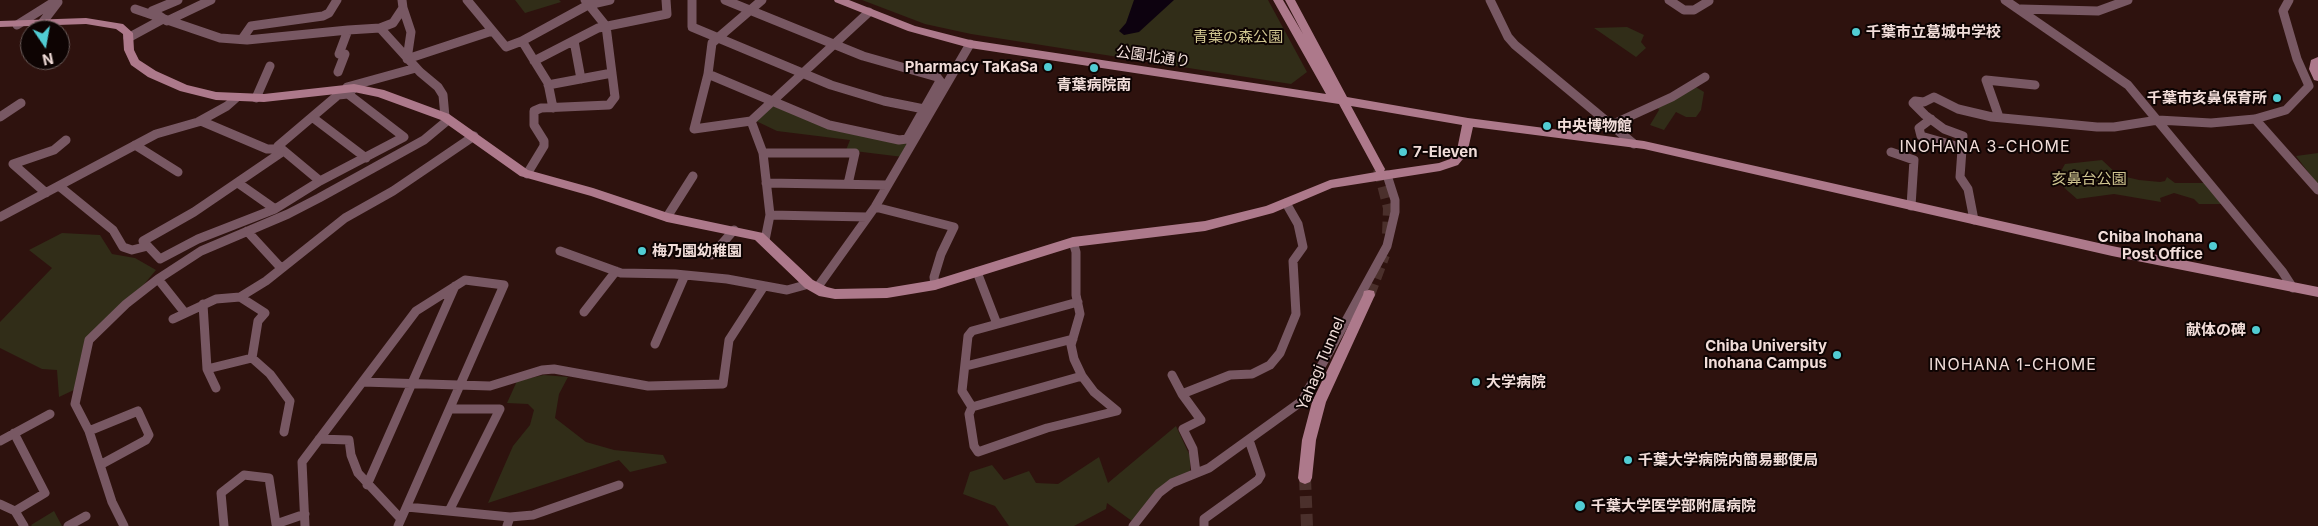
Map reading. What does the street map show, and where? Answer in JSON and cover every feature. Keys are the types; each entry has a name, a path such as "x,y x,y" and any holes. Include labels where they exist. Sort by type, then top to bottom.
{"street":[{"path":"43,20 58,0"},
{"path":"17,25 58,0"},
{"path":"165,20 152,11 178,0"},
{"path":"128,38 211,0"},
{"path":"242,39 251,26 322,16 329,13 337,0"},
{"path":"467,0 506,47 522,41 586,3 610,0"},
{"path":"534,62 606,26 667,14 666,0"},
{"path":"692,0 692,27 802,74 860,94 924,109"},
{"path":"708,74 829,125 899,140 907,139 940,81 937,77 884,63 725,0"},
{"path":"762,0 712,43 708,74 694,129 751,121 869,12"},
{"name":"公園北通り","path":"839,0 912,29 970,44 1340,100 1468,122 1634,144 1818,183 1974,220 2318,292"},
{"path":"1278,0 1330,92 1340,100"},
{"path":"1134,526 1159,493 1172,484 1209,468 1302,401 1387,246 1395,212 1395,200 1383,172 1340,100 1335,82 1290,0"},
{"path":"1490,0 1508,36 1515,45 1634,144"},
{"path":"1669,0 1684,10 1694,10 1709,1"},
{"path":"2005,0 2128,85 2282,270 2293,288"},
{"path":"2019,9 2098,11 2122,4 2128,0"},
{"path":"1974,220 1968,189 1960,177 1963,136 1944,129 1913,104 1934,97 1958,108 1998,117 2097,127 2114,127 2158,120 2211,123 2255,119 2286,110 2309,86 2297,59 2283,11 2289,0"},
{"path":"528,174 544,146 544,141 534,125 534,112 553,108 609,105 615,97 606,26 586,3"},
{"path":"135,9 220,38 242,39 380,28 393,23 402,4"},
{"path":"402,4 411,32 407,59"},
{"path":"70,22 109,23 124,29 128,38 129,50 135,62 152,74 184,88 216,96 256,98 349,90 380,93 446,118 528,174 667,217 734,230 765,240 813,286 824,292 856,295 887,293 935,285 1073,242 1205,226 1269,210 1330,184 1383,172 1440,167 1454,162 1459,157 1466,142 1468,122"},
{"path":"0,24 20,25"},
{"path":"124,526 112,502 89,431 75,404 89,340 126,304 158,279 201,251 288,214 392,158 424,140 446,118 443,95 438,87 407,59 380,28"},
{"path":"338,72 345,54 339,54 348,30"},
{"path":"407,59 492,31"},
{"path":"522,41 548,85 553,108"},
{"path":"574,41 581,79"},
{"path":"560,251 616,271 727,279 786,290 813,286 875,207 970,44"},
{"path":"2318,61 2315,63 2314,69 2318,77"},
{"path":"256,98 270,66"},
{"path":"280,151 278,146 338,95 349,90 354,83 416,68"},
{"path":"548,85 612,73"},
{"path":"1611,125 1672,97 1704,77"},
{"path":"1998,117 1986,80 2035,85"},
{"path":"280,151 238,183 194,212 143,241 160,259 198,239 275,209 320,181 404,137 349,90"},
{"path":"0,217 156,134 201,121 227,106 236,98"},
{"path":"0,117 21,103"},
{"path":"312,117 366,158"},
{"path":"1931,119 1919,128 1920,136 1962,148"},
{"path":"2255,119 2318,190"},
{"path":"201,121 267,150 280,151 320,181"},
{"path":"751,121 763,153 770,215 765,240"},
{"path":"173,319 202,304 226,297 240,297 266,281 345,218 393,191 474,136"},
{"path":"46,193 13,164 46,154 66,140"},
{"path":"135,145 178,172"},
{"path":"1891,152 1914,160 1911,206"},
{"path":"763,153 855,153 848,184"},
{"path":"667,217 693,176"},
{"path":"238,183 275,209"},
{"path":"766,183 887,185"},
{"path":"59,186 113,230 123,247 132,250 148,246"},
{"path":"1182,394 1230,375 1252,374 1270,365 1280,353 1296,314 1292,261 1302,247 1298,224 1286,203"},
{"path":"875,207 954,227 941,254 934,277 935,285"},
{"path":"770,215 867,217"},
{"path":"712,255 734,230"},
{"path":"247,231 281,268"},
{"path":"972,407 969,414 974,446 978,452 1047,428 1117,411 1094,392 1082,376 1074,359 1071,345 1080,314 1075,274 1076,252 1073,242"},
{"path":"584,312 616,271"},
{"path":"977,272 997,324"},
{"path":"655,344 685,275"},
{"path":"158,279 185,314"},
{"path":"306,526 302,462 319,439 363,382 416,311 464,280 504,285 399,522 358,473 351,455 349,440 319,439"},
{"path":"367,485 456,286"},
{"path":"363,382 490,386 542,370 554,369 648,386 722,384 729,340 764,286"},
{"name":"Yahagi Tunnel","path":"1305,478 1309,440 1319,402 1369,295"},
{"path":"240,297 265,313 258,321 252,358"},
{"path":"972,407 962,391 968,336 972,331 1078,302"},
{"path":"202,304 207,369 216,388"},
{"path":"966,366 1073,339"},
{"path":"207,369 252,358"},
{"path":"252,358 270,374 290,401 284,432"},
{"path":"1172,375 1182,394 1201,420 1183,429 1193,449 1196,474"},
{"path":"972,407 1082,376"},
{"path":"449,511 500,409 450,409"},
{"path":"89,431 138,411 149,435 146,440 100,464"},
{"path":"0,441 50,414"},
{"path":"14,433 45,493 15,511"},
{"path":"1204,526 1204,519 1258,480 1261,475 1249,440"},
{"path":"224,526 221,493 244,475 269,478 276,524 305,514"},
{"path":"407,507 449,511 508,522 619,486"},
{"path":"0,504 15,511 24,526"},
{"path":"68,526 86,516"}],"green space":[{"path":"515,0 559,0 561,2 525,13"},
{"name":"青葉の森公園","path":"862,0 1268,0 1307,72 1291,84 971,34 925,24"},
{"path":"1627,27 1644,35 1641,42 1646,48 1636,57 1594,28"},
{"path":"1694,86 1704,92 1701,110 1696,117 1686,117 1676,112 1664,130 1650,125 1659,110 1656,105"},
{"path":"774,105 818,123 910,143 903,157 846,150 850,140 777,131 756,121"},
{"path":"2318,153 2318,185 2296,156"},
{"name":"亥鼻台公園","path":"2102,160 2118,175 2139,180 2160,182 2165,181 2167,177 2175,183 2206,183 2223,204 2199,204 2194,199 2174,193 2160,198 2161,202 2114,194 2077,199 2061,185 2061,171 2065,164"},
{"path":"62,233 100,235 112,254 135,258 156,270 126,306 85,341 76,389 59,397 57,370 42,369 0,348 0,322 52,268 29,250"},
{"path":"544,375 568,377 559,394 555,418 586,442 614,450 663,455 667,463 630,472 619,460 488,503 513,446 530,425 534,410 528,404 507,403 517,381"},
{"path":"1176,426 1190,456 1190,474 1168,483 1132,521 1107,503 1106,509 1074,526 1009,526 995,506 963,494 970,472 992,465 1004,480 1029,471 1036,483 1058,484 1099,457 1108,483"},
{"path":"54,511 62,526 31,525"}],"shaded area":[{"path":"1134,0 1174,0 1139,32 1124,35 1119,31 1126,23"}],"tunnel":[{"path":"1379,169 1389,208 1388,235"},
{"path":"1369,295 1384,255"},
{"path":"1305,478 1307,526"}],"place":[{"name":"千葉市立葛城中学校","path":"1856,32"},
{"name":"Pharmacy TaKaSa","path":"1048,67"},
{"name":"青葉病院南","path":"1094,68"},
{"name":"千葉市亥鼻保育所","path":"2277,98"},
{"name":"中央博物館","path":"1547,126"},
{"name":"7-Eleven","path":"1403,152"},
{"name":"Chiba Inohana Post Office","path":"2213,246"},
{"name":"梅乃園幼稚園","path":"642,251"},
{"name":"献体の碑","path":"2256,330"},
{"name":"Chiba University Inohana Campus","path":"1837,355"},
{"name":"大学病院","path":"1476,382"},
{"name":"千葉大学病院内簡易郵便局","path":"1628,460"},
{"name":"千葉大学医学部附属病院","path":"1580,506"}],"district":[{"name":"INOHANA 3-CHOME","path":"1985,147"},
{"name":"INOHANA 1-CHOME","path":"2013,365"}]}
